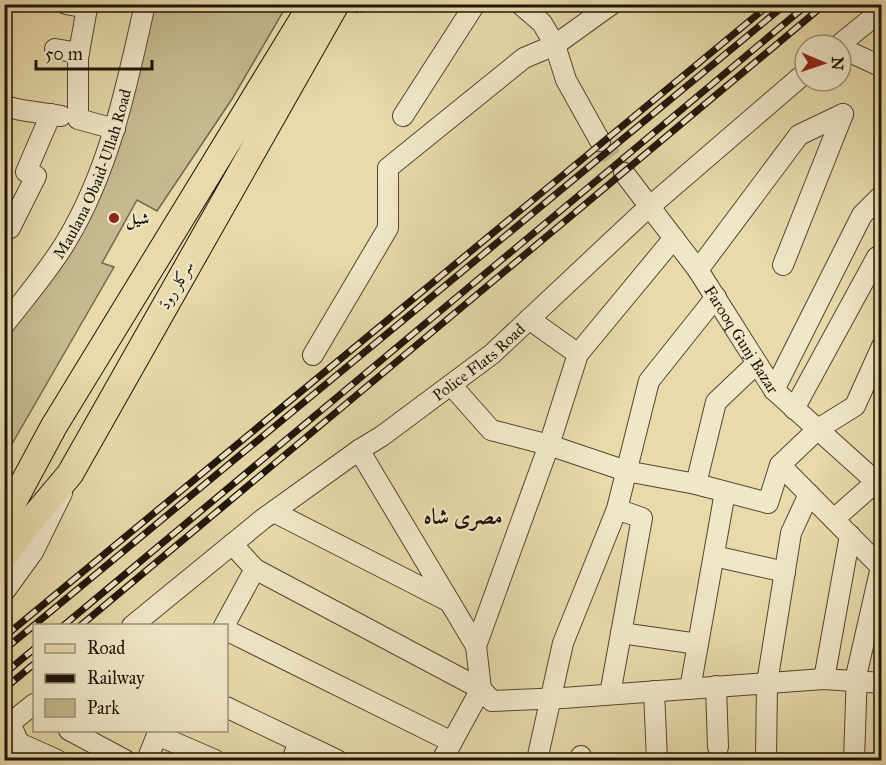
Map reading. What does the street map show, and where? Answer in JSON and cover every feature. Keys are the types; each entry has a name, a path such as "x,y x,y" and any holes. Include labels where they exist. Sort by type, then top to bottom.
{"main road":[{"name":"سرکلر روڈ","path":"4,519 54,426 312,4"},
{"name":"سرکلر روڈ","path":"4,557 27,525 70,474 165,304 348,9"},
{"path":"138,288 165,304"}],"street":[{"path":"66,4 87,8 79,53 78,119"},
{"name":"Maulana Obaid-Ullah Road","path":"4,326 67,241 92,190 115,129 145,4"},
{"path":"403,116 475,4"},
{"path":"520,4 542,23 555,45 566,80 600,141"},
{"path":"313,355 388,228 388,168 524,58 555,45 612,4"},
{"path":"853,36 882,10"},
{"path":"55,49 79,53"},
{"path":"853,53 882,67"},
{"name":"Police Flats Road","path":"134,624 274,512 452,386 492,354 649,207 793,83"},
{"path":"4,106 78,119 115,129"},
{"path":"4,225 10,228 36,176 26,172 51,114"},
{"path":"698,270 799,135 843,114 783,265"},
{"name":"Farooq Gunj Bazar","path":"624,173 698,270 774,390 879,484"},
{"path":"774,390 862,215 882,195"},
{"path":"476,646 549,445 578,354 674,238"},
{"path":"794,409 877,257"},
{"path":"537,760 563,644 617,509 649,381 716,297"},
{"path":"529,319 578,354"},
{"path":"452,386 491,430 549,445 626,471 696,484 768,503 780,465 818,429 855,406 882,346"},
{"path":"696,484 716,402 756,364"},
{"path":"4,495 43,447"},
{"path":"359,450 476,646 481,689 442,760"},
{"path":"780,465 881,567 857,672 854,760"},
{"path":"4,592 33,552 70,474"},
{"path":"834,519 879,484"},
{"path":"690,689 725,492"},
{"path":"766,760 767,683 791,533 809,494"},
{"path":"610,694 642,518 617,509"},
{"path":"274,512 450,602"},
{"path":"824,679 850,535"},
{"path":"232,544 255,569 481,689 492,701 824,679 882,683"},
{"path":"714,556 785,572"},
{"path":"225,624 255,569"},
{"path":"228,631 452,742"},
{"path":"621,633 698,644"},
{"path":"716,686 718,747"},
{"path":"654,691 657,760"},
{"path":"32,708 7,726 15,752 57,760"},
{"path":"228,708 337,760"},
{"path":"73,732 125,760"},
{"path":"147,760 157,735 215,760"},
{"path":"292,760 299,742"}],"path":[{"path":"348,9 364,4"}],"green space":[{"path":"144,5 287,5 232,99 157,211 137,200 102,263 114,267 5,456 5,323 82,212"}],"tunnel":[{"path":"600,141 624,173"}],"railway":[{"path":"4,637 770,4"},
{"path":"35,624 786,4"},
{"path":"65,624 808,4"},
{"path":"82,624 825,4"},
{"path":"4,650 33,626"},
{"path":"4,674 33,650"},
{"path":"4,689 33,665"}],"place":[{"name":"شیل","path":"114,218"}],"district":[{"name":"مصری شاہ","path":"463,516"}]}
